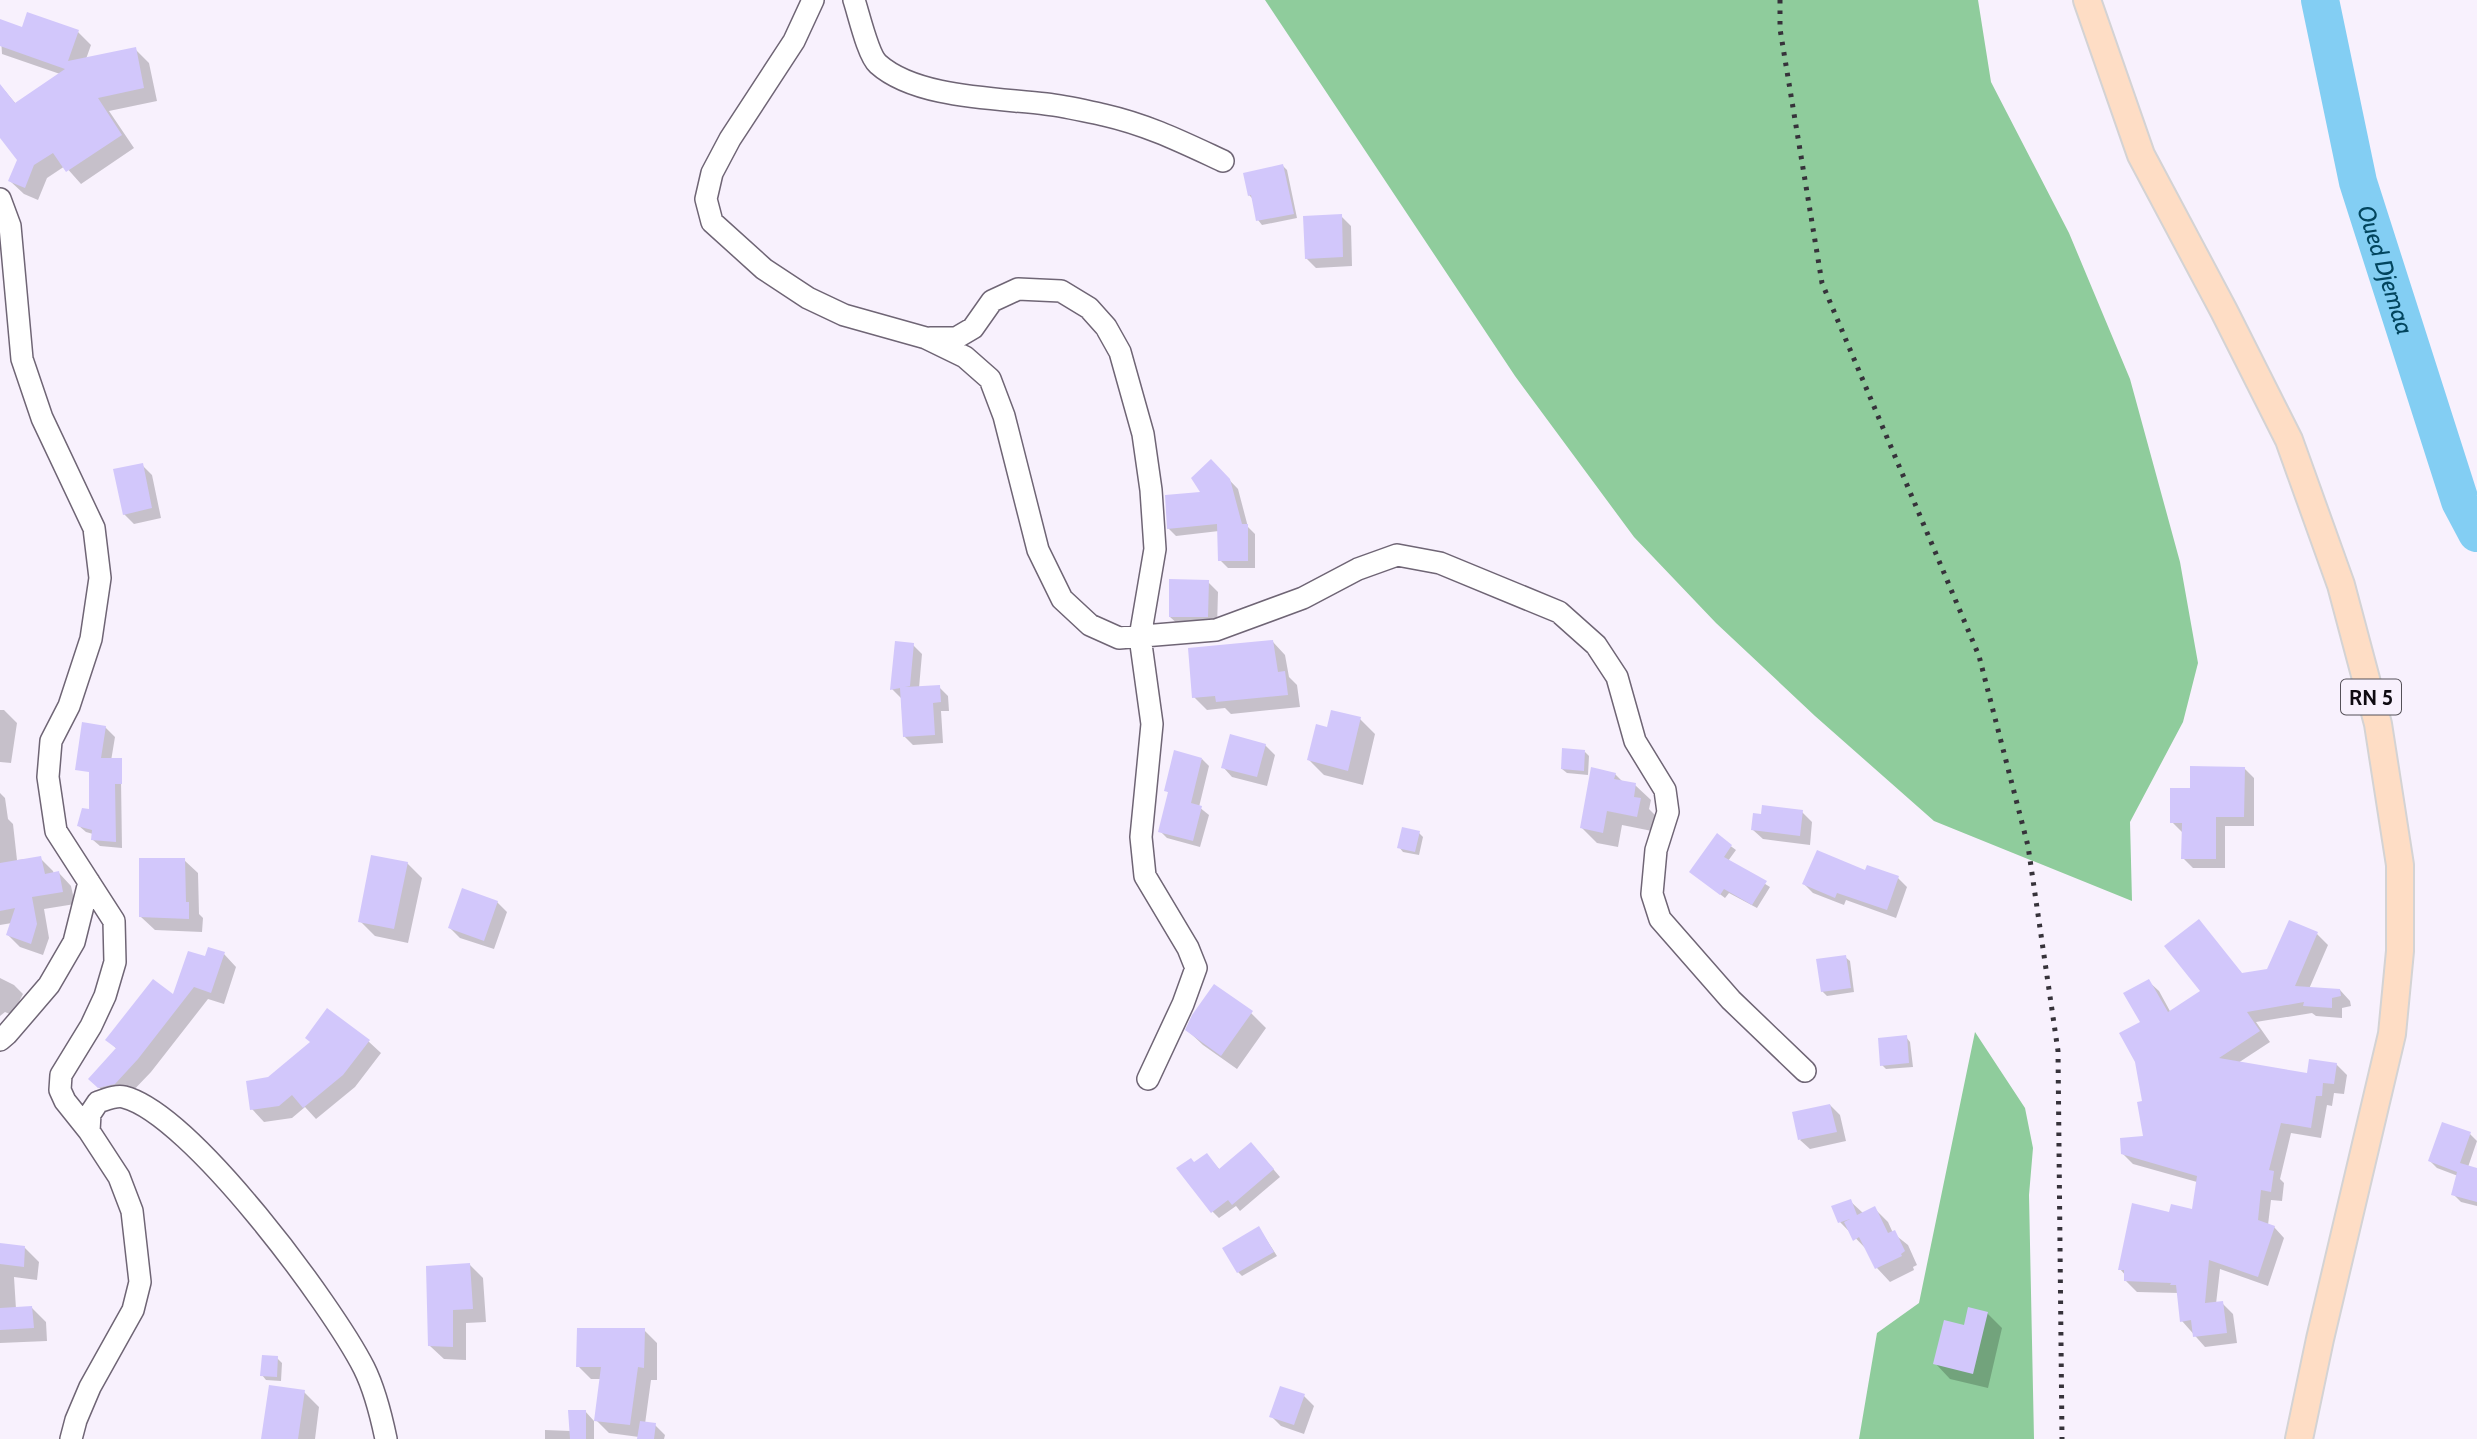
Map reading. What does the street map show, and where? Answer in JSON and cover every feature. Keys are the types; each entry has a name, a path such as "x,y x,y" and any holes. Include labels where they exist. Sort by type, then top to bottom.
{"main road":[{"name":"RN 5","path":"2087,0 2141,155 2289,440 2341,584 2378,724 2400,864 2400,951 2392,1034 2320,1339 2300,1439"}],"street":[{"path":"813,0 794,41 730,139 712,173 706,199 712,222 764,270 808,298 844,315 926,338 965,357 990,379 1004,416 1038,550 1062,599 1090,625 1119,638 1216,630 1303,598 1357,569 1397,555 1440,563 1559,612 1596,645 1618,677 1635,741 1665,790 1668,812 1656,850 1652,894 1660,919 1731,1000 1805,1071"},
{"path":"854,0 874,62 893,76 958,95 1050,104 1105,116 1158,130 1223,162"},
{"path":"0,199 10,226 22,359 42,418 94,528 100,578 91,639 69,706 51,740 48,777 56,831 114,921 115,962 105,996 91,1026 61,1075 60,1090 119,1177 132,1211 140,1282 133,1310 90,1387 71,1439"},
{"path":"926,338 956,338 973,328 992,301 1018,289 1061,291 1088,308 1107,327 1120,352 1143,434 1151,490 1155,549 1140,637 1152,724 1140,837 1145,876 1188,948 1196,968 1183,1004 1148,1079"},
{"path":"0,1040 49,985 74,942 89,882"},
{"path":"89,1131 90,1114 98,1102 122,1096 173,1127 208,1161 249,1205 342,1330 365,1370 379,1408 386,1439"}],"green space":[{"path":"1265,0 1978,0 1991,82 2069,233 2130,379 2180,562 2198,663 2183,722 2130,822 2132,901 1934,821 1815,716 1716,623 1634,537 1515,376"},
{"path":"1975,1032 2025,1108 2033,1148 2029,1195 2034,1439 1859,1439 1877,1333 1919,1303"}],"building":[{"path":"27,12 79,30 68,61 136,47 144,88 98,98 122,135 66,172 53,153 34,165 25,188 8,181 17,160 0,138 0,84 15,103 65,69 0,46 0,19 22,27"},
{"path":"1283,164 1294,214 1256,221 1243,173"},
{"path":"1342,214 1343,257 1305,259 1303,216"},
{"path":"1211,459 1230,479 1242,524 1248,524 1248,561 1218,561 1217,524 1167,529 1165,495 1200,492 1191,478"},
{"path":"143,463 152,508 123,515 113,469"},
{"path":"1169,579 1209,580 1208,617 1169,617"},
{"path":"1273,640 1278,672 1285,671 1288,695 1216,702 1215,696 1192,698 1188,648"},
{"path":"895,641 914,643 910,686 905,687 940,685 941,702 933,703 935,735 903,737 900,688 890,690"},
{"path":"1331,710 1361,717 1348,771 1307,760 1316,724 1327,727"},
{"path":"82,722 106,726 101,758 122,758 122,784 115,784 116,842 91,840 92,830 77,826 82,808 89,809 89,772 75,770"},
{"path":"1230,734 1266,744 1257,777 1221,768"},
{"path":"1562,748 1585,750 1584,771 1561,769"},
{"path":"1174,750 1202,758 1191,803 1202,806 1193,841 1158,832 1168,792 1164,791"},
{"path":"2190,766 2245,767 2244,817 2216,817 2216,859 2181,859 2182,823 2170,823 2170,788 2190,788"},
{"path":"1591,767 1616,773 1614,779 1636,783 1634,797 1641,798 1637,817 1607,811 1603,833 1580,828"},
{"path":"1762,805 1803,810 1800,836 1751,830 1753,813 1761,814"},
{"path":"1402,827 1420,831 1415,852 1397,848"},
{"path":"1717,833 1732,845 1724,857 1767,881 1752,905 1724,889 1720,895 1689,872"},
{"path":"1817,850 1865,870 1867,865 1899,876 1887,910 1837,893 1835,898 1802,884"},
{"path":"371,855 408,862 394,929 358,922"},
{"path":"41,856 45,874 59,871 63,892 32,897 37,924 31,944 6,935 15,908 0,911 0,863"},
{"path":"139,858 185,858 189,919 139,917"},
{"path":"462,888 498,901 484,941 448,928"},
{"path":"2199,919 2242,973 2267,969 2289,920 2318,932 2295,986 2340,989 2341,996 2332,998 2332,1008 2303,1006 2304,1002 2247,1012 2260,1031 2219,1058 2307,1073 2309,1059 2337,1063 2334,1084 2323,1083 2322,1096 2316,1096 2311,1128 2281,1123 2269,1170 2274,1171 2271,1192 2261,1190 2258,1220 2275,1226 2258,1277 2209,1260 2205,1303 2223,1301 2227,1333 2193,1337 2191,1320 2180,1322 2176,1285 2124,1281 2124,1270 2118,1270 2132,1203 2169,1212 2171,1204 2192,1209 2197,1176 2121,1154 2120,1138 2143,1136 2137,1102 2142,1101 2135,1062 2119,1033 2140,1022 2123,993 2149,979 2168,1012 2200,991 2164,946"},
{"path":"208,947 225,952 211,993 194,987 115,1084 98,1088 88,1079 116,1048 105,1040 153,979 173,994 188,951 205,956"},
{"path":"1846,955 1851,988 1821,992 1816,959"},
{"path":"1214,984 1253,1011 1221,1056 1185,1030"},
{"path":"327,1008 370,1040 343,1075 303,1108 292,1095 279,1106 250,1110 246,1081 268,1077 310,1042 305,1038"},
{"path":"1907,1035 1909,1063 1880,1066 1878,1038"},
{"path":"1830,1104 1837,1132 1798,1140 1792,1112"},
{"path":"2442,1122 2471,1132 2460,1163 2477,1168 2477,1202 2451,1195 2457,1172 2428,1161"},
{"path":"1251,1142 1274,1169 1232,1205 1228,1200 1211,1213 1176,1168 1191,1158 1194,1162 1207,1153 1219,1169"},
{"path":"1851,1199 1857,1215 1875,1206 1888,1233 1895,1230 1905,1251 1902,1256 1875,1269 1859,1237 1853,1241 1844,1222 1850,1219 1838,1223 1831,1206"},
{"path":"1259,1226 1274,1252 1237,1273 1222,1248"},
{"path":"0,1243 25,1246 24,1267 0,1264"},
{"path":"470,1263 473,1309 453,1310 453,1347 428,1346 426,1266"},
{"path":"32,1306 34,1328 0,1330 0,1308"},
{"path":"1968,1307 1988,1312 1973,1374 1933,1364 1944,1320 1964,1325"},
{"path":"577,1328 645,1328 644,1368 638,1367 630,1425 594,1421 601,1367 576,1367"},
{"path":"262,1355 278,1356 277,1377 260,1376"},
{"path":"269,1385 305,1390 298,1439 261,1439"},
{"path":"1280,1386 1305,1394 1294,1425 1269,1417"},
{"path":"568,1410 586,1410 586,1439 570,1439"},
{"path":"640,1421 656,1423 654,1439 637,1439"}],"waterway":[{"name":"Oued Djemaa","path":"2320,0 2358,182 2460,501 2477,533"}],"railway":[{"path":"1780,0 1780,29 1822,283 1979,656 2028,846 2058,1051 2062,1439"}]}
